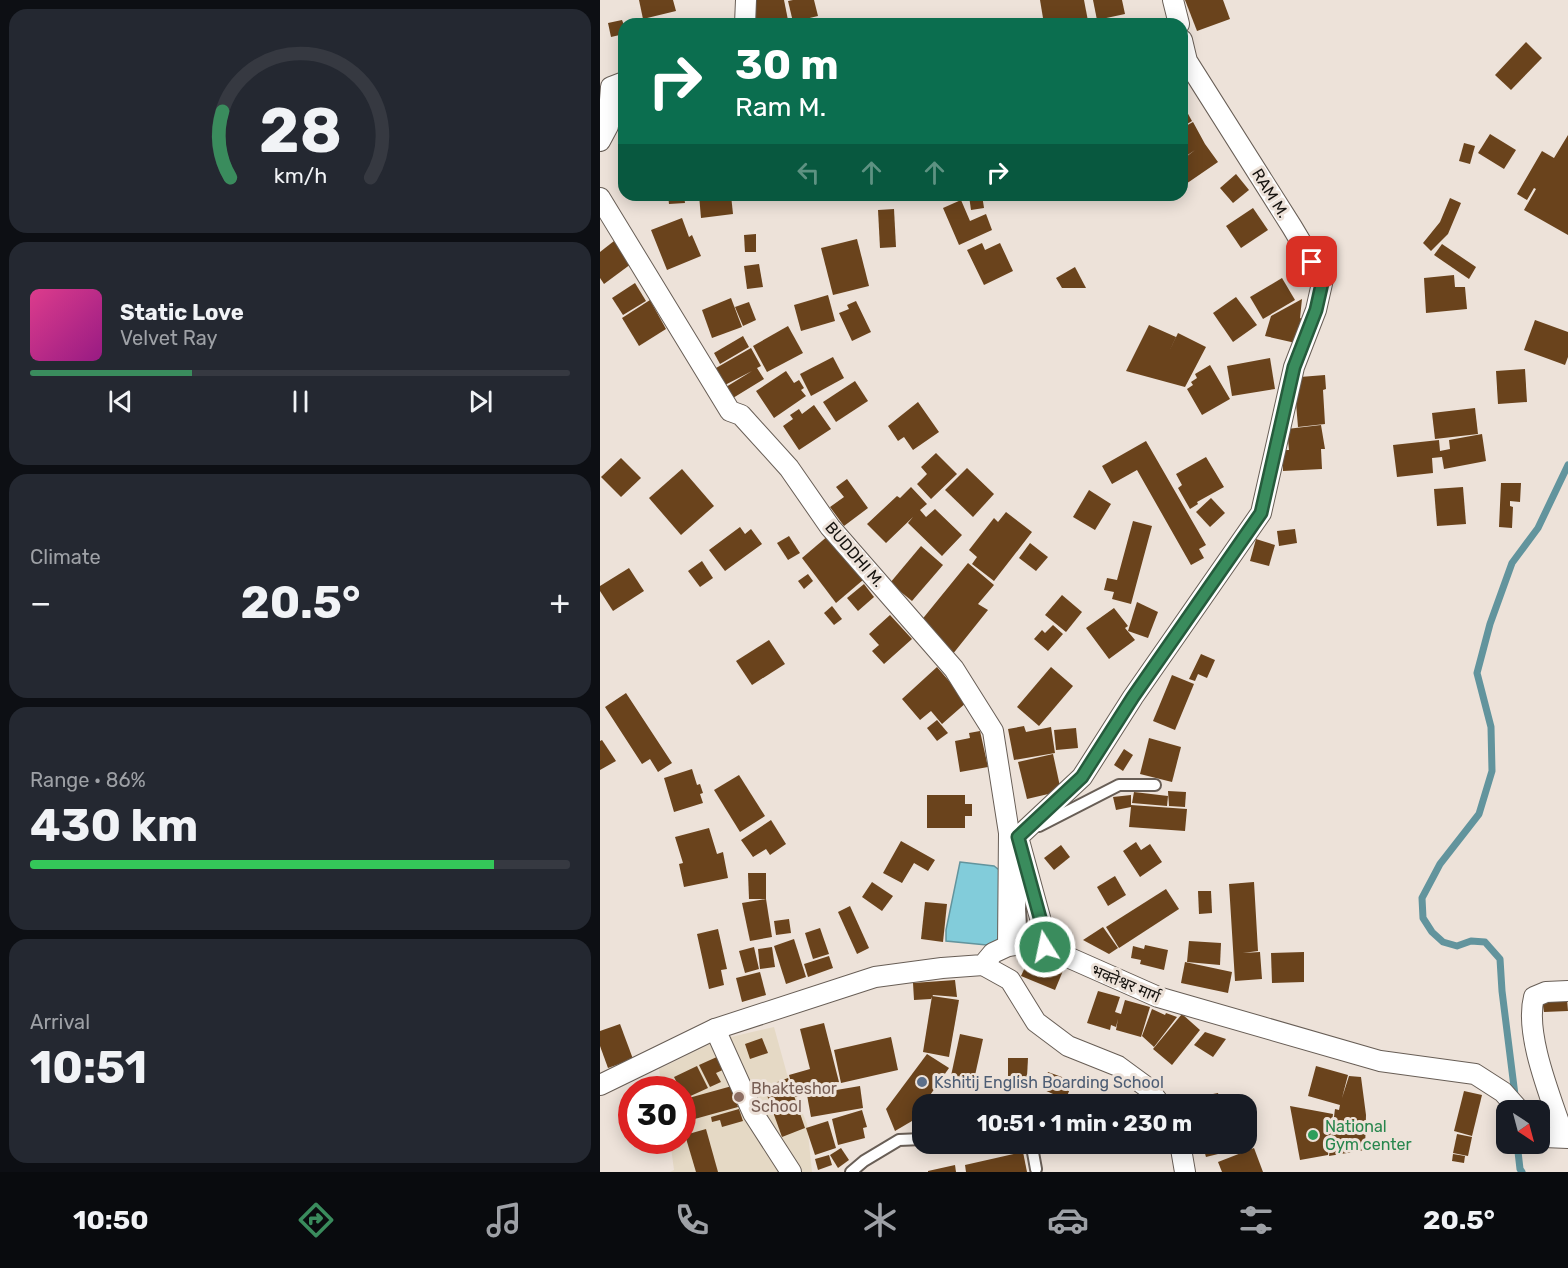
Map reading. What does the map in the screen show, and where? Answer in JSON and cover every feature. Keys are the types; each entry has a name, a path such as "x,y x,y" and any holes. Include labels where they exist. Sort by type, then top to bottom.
{"street":[{"path":"745,18 746,0"},
{"path":"1173,0 1178,18"},
{"name":"RAM M.","path":"1018,837 1082,777 1140,687 1261,513 1294,367 1318,300 1323,279 1292,226 1188,64"},
{"path":"600,141 608,126 611,87 618,84"},
{"name":"BUDDHI M.","path":"600,198 730,411 741,415 789,468 830,527 954,669 993,731 1009,833 1015,945"},
{"path":"1018,837 1045,936 1045,947"},
{"path":"983,965 993,953 1015,945"},
{"name":"भक्तेश्वर मार्ग","path":"1015,945 1045,947 1158,997 1380,1061 1474,1074 1503,1092 1510,1100"},
{"path":"600,1085 715,1029 875,977 983,965 1010,980 1036,1022 1068,1046 1119,1066 1152,1094"},
{"path":"1550,1137 1566,1137 1536,1048 1534,997 1546,992 1568,991"},
{"path":"715,1029 753,1113 791,1172"},
{"path":"1182,1154 1185,1172"}],"lane":[{"path":"1015,945 1020,909 1022,863 1018,837 1119,784 1155,785"},
{"path":"851,1172 898,1140 912,1139"},
{"path":"1033,1154 1036,1168"}],"shaded area":[{"name":"Bhakteshor School","path":"774,1027 787,1074 807,1124 812,1172 670,1172 674,1170 672,1154 696,1154 696,1076 660,1076 659,1069 718,1040"}],"water":[{"path":"960,862 994,866 1007,876 1001,941 997,946 946,941 946,930"}],"building":[{"path":"639,0 673,0 676,11 643,18"},
{"path":"751,0 784,0 788,18 754,18"},
{"path":"814,0 818,16 792,18 788,1"},
{"path":"1040,0 1084,0 1087,18 1043,18"},
{"path":"1093,0 1122,0 1125,14 1097,18"},
{"path":"1185,0 1223,0 1230,19 1197,31"},
{"path":"618,21 618,35 611,37 608,23"},
{"path":"1526,42 1542,58 1511,90 1495,75"},
{"path":"1193,122 1218,162 1188,183 1188,155 1195,150 1188,155 1188,125"},
{"path":"1490,134 1516,150 1504,169 1478,153"},
{"path":"1568,135 1568,235 1524,210 1536,189 1534,188 1527,200 1517,194 1542,151 1554,158"},
{"path":"1464,143 1475,146 1470,164 1459,161"},
{"path":"1236,174 1249,190 1233,203 1220,188"},
{"path":"1450,198 1461,203 1448,234 1431,251 1423,243 1440,222"},
{"path":"669,201 685,201 685,203 669,204"},
{"path":"700,201 732,201 733,214 701,218"},
{"path":"961,201 970,221 986,214 992,230 959,245 943,208"},
{"path":"970,201 983,201 984,208 971,210"},
{"path":"1253,208 1268,230 1241,248 1226,226"},
{"path":"894,209 896,247 880,248 878,210"},
{"path":"682,218 689,237 692,235 701,256 667,270 651,230"},
{"path":"756,234 756,252 745,252 744,235"},
{"path":"857,239 869,286 833,295 821,248"},
{"path":"614,241 631,264 604,284 600,278 600,252"},
{"path":"982,243 985,250 1000,243 1013,271 984,285 967,250"},
{"path":"1442,244 1476,267 1469,279 1434,255"},
{"path":"759,264 763,287 747,289 744,266"},
{"path":"1075,267 1086,288 1062,288 1056,278"},
{"path":"1454,275 1455,287 1465,287 1467,309 1426,313 1424,278"},
{"path":"1282,278 1295,300 1263,319 1250,297"},
{"path":"635,283 646,301 623,315 612,298"},
{"path":"828,295 835,321 801,331 794,305"},
{"path":"1236,297 1257,325 1233,342 1213,313"},
{"path":"731,298 742,327 712,338 702,310"},
{"path":"1302,299 1300,318 1306,321 1300,344 1265,336 1271,316"},
{"path":"650,300 666,329 639,346 622,318"},
{"path":"856,301 871,332 852,341 839,313 849,309 847,305"},
{"path":"749,302 756,320 743,326 735,307"},
{"path":"1535,320 1568,332 1568,357 1565,365 1524,350"},
{"path":"1149,325 1176,337 1168,354 1178,333 1206,347 1185,387 1126,371"},
{"path":"788,326 803,353 767,372 753,346"},
{"path":"743,336 749,347 720,364 714,353"},
{"path":"751,348 761,366 757,368 764,379 733,398 726,387 752,371 725,385 716,368"},
{"path":"833,357 844,378 811,396 800,374"},
{"path":"1270,358 1275,389 1232,396 1227,366"},
{"path":"1210,365 1230,399 1202,415 1187,389 1197,378 1195,374"},
{"path":"1525,369 1527,402 1498,404 1496,371"},
{"path":"786,371 794,383 799,380 804,388 801,390 806,396 774,418 756,391"},
{"path":"1325,375 1326,389 1323,390 1325,424 1298,427 1296,403 1300,377"},
{"path":"855,381 868,401 836,422 823,402"},
{"path":"918,402 939,432 913,450 904,437 898,441 888,426"},
{"path":"814,405 831,429 799,450 783,426 793,419 790,415 799,409 802,414"},
{"path":"1475,408 1478,434 1435,439 1432,413"},
{"path":"1321,425 1325,449 1321,449 1322,469 1283,471 1283,450 1289,450 1287,429"},
{"path":"1482,434 1486,461 1444,469 1442,457 1432,458 1433,473 1397,477 1393,445 1439,440 1440,451 1450,449 1449,440"},
{"path":"1146,441 1206,545 1199,549 1204,558 1191,565 1137,470 1112,484 1102,466"},
{"path":"936,453 957,474 931,499 917,484 927,474 921,467"},
{"path":"1206,457 1224,487 1197,502 1198,504 1190,509 1178,488 1182,485 1176,474"},
{"path":"621,458 641,478 621,497 601,477"},
{"path":"967,468 994,494 973,517 945,490"},
{"path":"682,469 714,506 681,535 649,498"},
{"path":"847,479 868,508 844,526 830,507 844,497 836,487"},
{"path":"1501,483 1521,483 1520,502 1510,501 1510,506 1513,507 1512,528 1499,527"},
{"path":"911,487 927,504 920,510 926,517 935,509 962,535 942,556 908,523 913,517 886,543 867,524 897,496 900,498"},
{"path":"1463,487 1466,524 1437,526 1434,489"},
{"path":"1089,490 1111,504 1095,530 1073,517"},
{"path":"1211,498 1225,513 1210,527 1196,512"},
{"path":"1006,512 1032,532 994,581 972,564 977,557 969,550 994,518 998,522"},
{"path":"1133,521 1152,526 1131,604 1112,599 1114,592 1104,590 1107,578 1117,580"},
{"path":"740,527 745,534 751,529 762,544 725,571 709,550"},
{"path":"1295,529 1297,543 1279,546 1277,531"},
{"path":"829,535 863,580 836,603 802,558"},
{"path":"789,536 800,553 788,560 777,543"},
{"path":"1256,539 1275,545 1269,566 1250,561"},
{"path":"1030,543 1048,557 1036,571 1019,558"},
{"path":"921,546 943,565 912,601 890,583"},
{"path":"702,561 713,578 700,587 688,571"},
{"path":"968,563 994,585 978,604 988,610 952,655 920,622"},
{"path":"629,568 644,591 613,611 600,591 600,586"},
{"path":"808,574 813,581 804,589 798,581"},
{"path":"864,584 874,597 858,611 847,598"},
{"path":"1062,595 1082,612 1066,632 1045,615"},
{"path":"1137,602 1158,612 1148,638 1128,631"},
{"path":"832,606 842,619 834,625 824,613"},
{"path":"1114,608 1128,626 1125,628 1135,640 1109,659 1086,628"},
{"path":"890,615 912,639 884,664 872,651 879,645 869,634"},
{"path":"1053,625 1063,634 1048,651 1034,639 1042,630 1045,633"},
{"path":"769,640 785,664 752,685 736,661"},
{"path":"1201,654 1215,660 1207,678 1198,674 1195,681 1189,679"},
{"path":"937,667 967,702 942,724 931,711 920,720 902,699"},
{"path":"1051,667 1073,686 1039,726 1017,707"},
{"path":"1172,675 1194,684 1175,730 1153,721"},
{"path":"626,693 672,763 658,772 650,759 642,764 605,707"},
{"path":"937,720 948,733 937,741 927,728"},
{"path":"1024,726 1026,732 1051,727 1055,753 1014,760 1008,729"},
{"path":"1076,728 1078,748 1056,750 1054,730"},
{"path":"980,731 988,767 960,772 955,741 970,738 969,733"},
{"path":"1149,738 1181,747 1172,782 1140,774"},
{"path":"602,740 616,761 600,770 600,741"},
{"path":"1124,749 1133,755 1123,771 1114,765"},
{"path":"1053,754 1061,791 1027,799 1018,762"},
{"path":"692,769 697,785 700,784 703,793 700,794 703,803 674,812 664,778"},
{"path":"739,775 765,816 740,832 714,790"},
{"path":"1168,791 1186,792 1185,807 1169,806"},
{"path":"1134,792 1168,796 1167,806 1132,803"},
{"path":"927,795 965,795 965,804 972,804 972,816 965,816 965,828 927,828"},
{"path":"1131,795 1131,805 1187,809 1185,831 1129,827 1131,807 1116,810 1113,797"},
{"path":"771,820 786,844 770,855 766,849 753,857 741,840"},
{"path":"709,828 717,854 723,852 728,878 684,887 679,864 683,863 675,837"},
{"path":"901,841 935,860 928,871 914,863 902,883 883,873"},
{"path":"1136,842 1141,850 1150,844 1162,862 1140,877 1123,851"},
{"path":"1061,845 1070,857 1054,870 1044,858"},
{"path":"748,873 766,873 766,899 749,899"},
{"path":"1115,876 1126,895 1108,906 1097,887"},
{"path":"872,882 893,896 882,911 862,897"},
{"path":"1254,882 1258,951 1243,953 1260,952 1262,979 1235,981 1229,884"},
{"path":"1166,889 1179,909 1119,948 1106,927"},
{"path":"1198,891 1211,891 1212,913 1199,914"},
{"path":"766,899 772,937 750,941 742,903"},
{"path":"925,902 947,904 943,942 921,939"},
{"path":"850,906 869,948 857,954 838,912"},
{"path":"789,919 791,933 776,935 774,921"},
{"path":"1103,927 1118,948 1109,954 1083,940"},
{"path":"820,928 829,954 813,959 805,933"},
{"path":"718,929 727,969 721,970 724,985 709,989 697,934"},
{"path":"794,939 806,977 786,984 774,946"},
{"path":"1189,941 1221,943 1220,965 1187,962"},
{"path":"1145,945 1168,950 1164,970 1140,964 1141,960 1131,958 1133,946 1144,949"},
{"path":"754,947 759,969 745,973 739,951"},
{"path":"772,947 775,967 760,969 758,949"},
{"path":"1032,952 1065,966 1055,990 1021,976"},
{"path":"1304,952 1304,982 1272,983 1271,953"},
{"path":"829,956 833,968 808,977 804,964"},
{"path":"1185,962 1232,972 1228,993 1181,983"},
{"path":"760,972 766,995 742,1002 736,978"},
{"path":"955,980 957,997 933,995 931,999 914,1000 913,983"},
{"path":"1098,991 1120,997 1115,1012 1121,1014 1125,1000 1150,1007 1141,1037 1116,1030 1118,1019 1116,1027 1111,1025 1110,1030 1087,1023"},
{"name":"Kshitij English Boarding School","path":"932,996 959,1000 949,1057 923,1052"},
{"path":"1567,999 1568,1011 1544,1012 1543,1006 1540,1007 1540,1000"},
{"path":"1152,1009 1177,1017 1154,1047 1142,1036"},
{"path":"1182,1014 1200,1030 1172,1065 1153,1049"},
{"path":"824,1023 839,1082 815,1088 816,1092 795,1097 789,1075 810,1069 800,1029"},
{"path":"620,1024 633,1059 608,1068 600,1046 600,1031"},
{"path":"1205,1032 1226,1039 1213,1057 1194,1045"},
{"path":"960,1034 983,1039 972,1089 949,1085"},
{"path":"891,1037 898,1070 841,1083 834,1050"},
{"path":"762,1038 768,1053 750,1059 745,1044"},
{"name":"Kshitij English Boarding School","path":"927,1054 949,1068 931,1094 912,1094 912,1121 895,1131 886,1109"},
{"path":"719,1056 725,1069 716,1073 721,1082 710,1087 699,1065"},
{"path":"1008,1058 1028,1058 1027,1077 1008,1076"},
{"path":"697,1066 708,1088 696,1094 696,1076 676,1076"},
{"path":"1316,1066 1348,1075 1342,1098 1349,1076 1361,1077 1366,1115 1365,1150 1329,1156 1335,1109 1339,1110 1340,1105 1308,1096"},
{"path":"1048,1072 1073,1081 1068,1094 1053,1094 1042,1089"},
{"path":"788,1078 805,1128 782,1137 764,1087"},
{"path":"732,1086 738,1107 696,1119 696,1096"},
{"path":"860,1086 863,1108 811,1117 807,1095"},
{"path":"1464,1091 1482,1095 1472,1136 1454,1131"},
{"name":"National Gym center","path":"1290,1106 1333,1114 1328,1155 1300,1160"},
{"path":"739,1109 743,1121 722,1127 720,1120 712,1122 711,1117"},
{"path":"862,1110 867,1127 863,1128 865,1138 838,1145 832,1119"},
{"path":"828,1121 836,1148 815,1155 806,1128"},
{"path":"706,1129 718,1172 696,1172 691,1154 696,1154 696,1132"},
{"path":"1457,1134 1472,1137 1468,1156 1453,1153"},
{"path":"841,1148 849,1160 838,1168 830,1155"},
{"path":"1023,1154 1027,1172 966,1172 965,1165"},
{"path":"1239,1154 1256,1154 1263,1172 1222,1172 1218,1162"},
{"path":"1453,1154 1465,1156 1464,1163 1452,1161"},
{"path":"829,1155 832,1165 818,1170 815,1159"},
{"path":"955,1165 956,1172 928,1172 928,1171"}],"waterway":[{"path":"1515,1095 1500,959 1485,942 1471,941 1457,946 1443,942 1432,932 1423,918 1422,898 1440,864 1479,814 1492,771 1491,727 1477,673 1490,624 1512,563 1538,528 1568,465"},
{"path":"1518,1154 1522,1172"}],"place":[{"name":"Kshitij English Boarding School","path":"922,1082"},
{"name":"Bhakteshor School","path":"739,1097"},
{"name":"National Gym center","path":"1313,1135"}],"route":[{"path":"1045,947 1045,936 1018,837 1082,777 1133,697 1261,513 1294,367 1316,310 1323,279 1312,262"}]}
